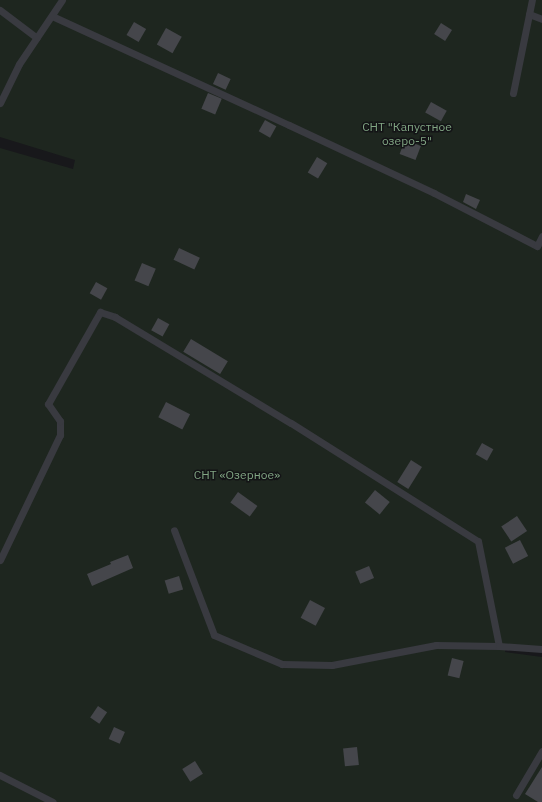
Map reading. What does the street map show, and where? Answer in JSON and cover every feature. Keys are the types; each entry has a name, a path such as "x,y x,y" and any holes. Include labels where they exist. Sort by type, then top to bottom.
{"lane":[{"path":"0,103 19,64 62,0"},
{"path":"513,93 532,0"},
{"path":"0,10 37,38"},
{"path":"529,14 542,19"},
{"path":"52,16 289,125 434,194 537,246 542,236"},
{"path":"0,560 60,435 60,421 48,404 100,312 115,317 278,415 478,541 499,646"},
{"path":"174,530 214,635 282,664 332,664 436,645 499,646 542,649"},
{"path":"516,795 542,751"},
{"path":"0,775 54,802"}],"green space":[{"name":"СНТ «Озерное»","path":"0,0 542,0 542,647 506,645 505,652 542,657 542,802 0,802 0,148 73,169 75,160 0,137"}],"building":[{"path":"134,22 146,29 139,42 126,35"},
{"path":"441,23 452,30 445,41 434,34"},
{"path":"166,28 182,37 173,53 157,45"},
{"path":"218,73 231,79 226,90 213,84"},
{"path":"208,93 222,99 215,115 201,109"},
{"path":"431,102 447,111 441,121 425,112"},
{"path":"265,120 276,126 270,138 259,131"},
{"path":"405,140 421,146 415,160 400,154"},
{"path":"317,157 327,163 318,179 308,172"},
{"path":"466,194 480,200 476,209 463,202"},
{"path":"179,248 200,258 194,270 174,260"},
{"path":"142,263 156,269 148,286 135,280"},
{"path":"96,282 107,288 101,300 90,293"},
{"path":"158,318 169,324 163,337 151,330"},
{"path":"191,339 228,361 220,374 183,352"},
{"path":"166,402 190,414 182,429 158,417"},
{"path":"482,443 493,449 487,461 476,454"},
{"path":"411,460 422,467 408,489 397,482"},
{"path":"375,490 390,502 380,514 365,502"},
{"path":"238,492 257,506 250,517 230,503"},
{"path":"517,516 527,531 511,542 501,527"},
{"path":"520,540 528,556 513,564 505,548"},
{"path":"128,555 133,568 92,586 87,574 111,564 110,562"},
{"path":"369,566 374,578 360,584 355,572"},
{"path":"179,576 183,589 169,594 165,580"},
{"path":"310,600 325,608 316,626 301,618"},
{"path":"452,658 464,661 459,678 448,675"},
{"path":"98,706 107,712 99,724 90,718"},
{"path":"114,727 125,732 120,744 109,739"},
{"path":"357,747 359,765 345,766 343,748"},
{"path":"195,761 203,774 190,782 182,769"},
{"path":"542,767 542,802 538,802 525,794"}],"park label":[{"name":"СНТ \"Капустное озеро-5\"","path":"407,134"}]}
